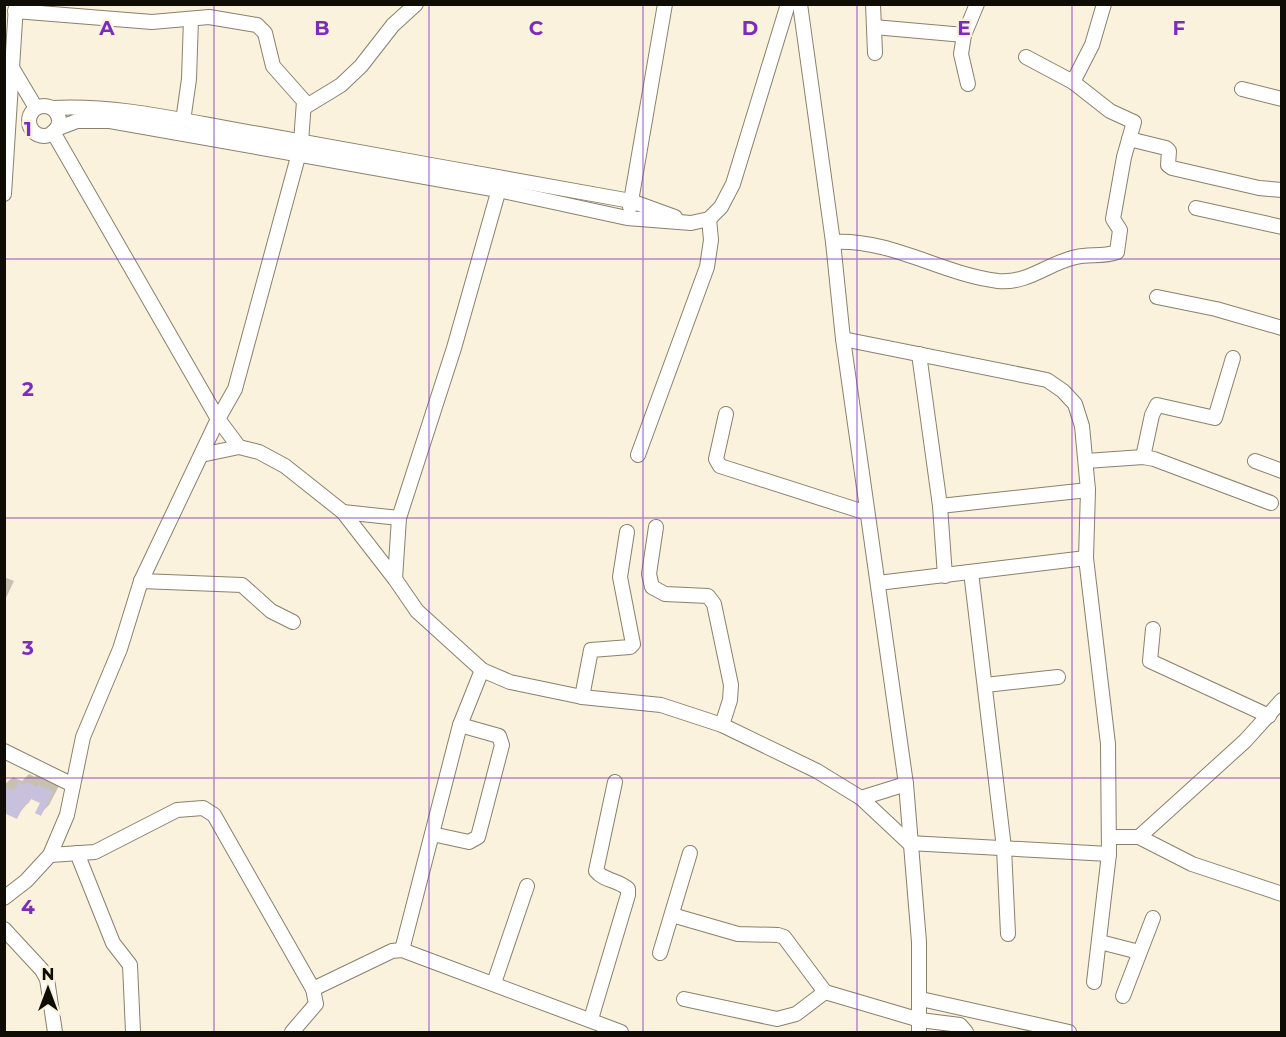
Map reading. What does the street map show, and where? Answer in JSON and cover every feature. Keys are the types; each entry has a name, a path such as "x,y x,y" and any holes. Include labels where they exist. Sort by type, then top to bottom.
{"street":[{"path":"305,107 333,92 351,77 393,25 417,4"},
{"path":"627,218 665,4"},
{"path":"500,184 627,218 691,223 709,219 721,207 732,184 788,4"},
{"path":"800,4 833,242 843,339 906,784 909,843 920,942 919,1026"},
{"path":"873,4 875,53"},
{"path":"968,84 961,54 964,35 977,4"},
{"path":"1073,82 1092,45 1104,4"},
{"path":"4,194 15,8 152,22 209,17 260,27 265,33 270,60 301,96 305,107 300,146 248,349 235,389 218,419 141,580 120,650 83,737 67,815 50,855 26,881 4,898"},
{"path":"183,121 189,79 191,19"},
{"path":"874,27 964,35"},
{"path":"833,242 872,243 983,278 1006,281 1029,278 1072,258 1113,254 1119,249 1120,230 1113,219 1129,139 1134,125 1132,120 1103,107 1073,82 1026,57"},
{"path":"11,66 36,108"},
{"path":"1242,89 1281,99"},
{"path":"6,139 29,124 31,112 36,108 45,106 116,110 183,121 500,184 631,201 691,223"},
{"path":"52,108 57,114 55,130 218,419 239,447"},
{"path":"29,124 37,134 49,135 77,121 110,121 300,146"},
{"path":"1129,139 1166,148 1169,151 1168,165 1172,168 1259,188 1281,190"},
{"path":"395,579 399,518 454,348 500,184"},
{"path":"1196,208 1281,227"},
{"path":"638,455 707,267 711,240 709,219"},
{"path":"1156,297 1216,309 1281,328"},
{"path":"843,339 1047,380 1063,390 1076,404 1082,426 1086,461 1088,490 1086,558 1108,744 1109,854 1094,982"},
{"path":"918,354 940,506 945,576"},
{"path":"1143,457 1152,415 1157,405 1215,418 1233,358"},
{"path":"726,414 716,459 720,466 867,513"},
{"path":"201,455 239,447 259,452 285,466 343,512 417,611 482,670 510,682 582,697 661,705 722,725 817,771 861,798 909,843 1109,854"},
{"path":"1086,461 1143,457 1271,503"},
{"path":"1255,461 1281,471"},
{"path":"940,506 1088,490"},
{"path":"343,512 399,518"},
{"path":"656,527 649,574 652,587 665,594 708,596 714,604 731,684 730,700 722,725"},
{"path":"582,697 591,650 630,647 633,644 620,577 627,532"},
{"path":"878,582 1086,558"},
{"path":"971,572 1004,848 1008,934"},
{"path":"141,580 242,585 271,610 293,622"},
{"path":"1153,629 1149,661 1269,716"},
{"path":"402,950 460,725 482,670"},
{"path":"985,685 1058,677"},
{"path":"1140,837 1172,810 1269,716 1281,700"},
{"path":"432,834 469,842 478,837 502,745 499,736 460,725"},
{"path":"4,751 73,785"},
{"path":"591,1019 628,896 628,889 623,884 600,876 596,871 615,782"},
{"path":"861,798 906,784"},
{"path":"50,855 95,852 177,810 203,808 221,823 313,989 316,1004 292,1032"},
{"path":"1109,837 1140,837 1192,864 1281,894"},
{"path":"77,853 113,944 130,965 133,1032"},
{"path":"660,953 690,853"},
{"path":"494,983 527,886"},
{"path":"672,915 738,934 784,937 825,992 919,1026 960,1025 966,1032"},
{"path":"1123,996 1153,918"},
{"path":"4,929 38,965 47,979 55,1032"},
{"path":"1100,942 1139,952"},
{"path":"313,989 392,951 402,950 621,1032"},
{"path":"684,999 774,1026 796,1014 825,992"},
{"path":"921,999 1069,1032"}],"building":[{"path":"19,782 25,785 27,782 37,787 39,785 53,792 41,816 35,813 40,803 31,799 28,804 25,803 17,819 4,813 4,786 14,791"}]}
